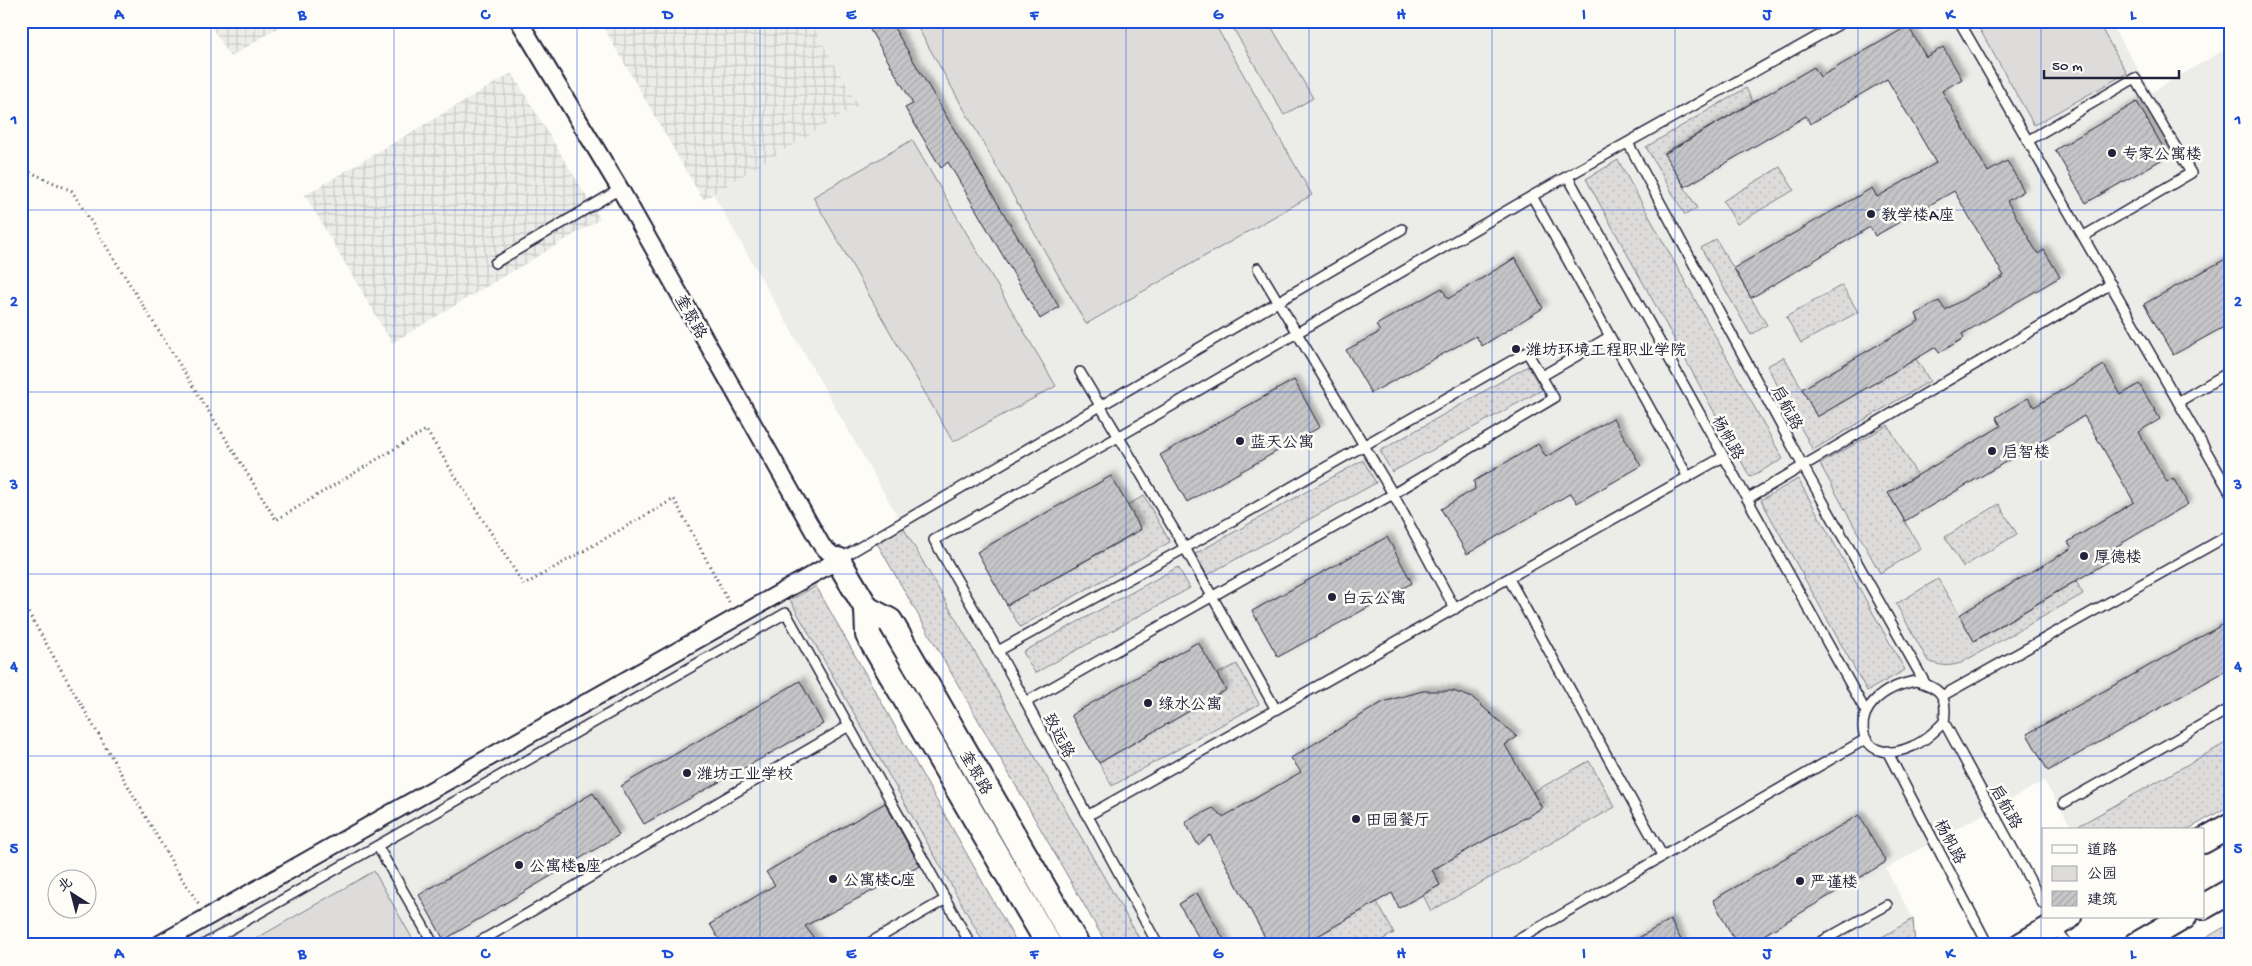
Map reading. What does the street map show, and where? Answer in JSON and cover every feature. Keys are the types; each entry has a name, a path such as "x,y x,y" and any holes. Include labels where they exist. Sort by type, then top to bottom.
{"street":[{"name":"奎聚路","path":"519,21 620,189 822,546 838,560 867,609 868,635 1049,945"},
{"path":"158,945 838,560"},
{"name":"奎聚路","path":"867,609 890,621 1077,945"},
{"path":"2204,840 2231,825"},
{"path":"2204,905 2231,891"},
{"path":"2136,945 2182,918"},
{"path":"2020,945 2060,926"}],"lane":[{"path":"1120,436 1532,196 1845,21"},
{"path":"1959,21 2231,494"},
{"path":"2029,140 2135,78 2191,174 2084,236"},
{"name":"启航路","path":"1628,143 1803,466 1925,683"},
{"name":"杨帆路","path":"1568,177 1866,712"},
{"path":"495,263 620,189"},
{"path":"1532,196 1609,338 1688,477"},
{"path":"838,560 1402,229"},
{"path":"1258,268 1393,494 1455,608"},
{"path":"1747,499 2111,284"},
{"path":"1542,376 1609,338"},
{"path":"998,650 1185,548 1528,352 1554,398 1393,494 1026,702"},
{"path":"2178,402 2231,371"},
{"path":"1080,372 1120,436 1275,708"},
{"name":"致远路","path":"1120,436 934,540 998,650 1158,945"},
{"path":"1087,816 1275,708 1509,579 1723,457"},
{"path":"1942,696 2231,534"},
{"path":"1509,579 1662,855"},
{"path":"203,945 786,613 971,945"},
{"path":"1916,680 1939,690 1942,696 1945,699 1946,711 1944,722 1914,746 1898,751 1881,751 1869,744 1862,726 1866,712 1875,700 1895,686 1916,680"},
{"path":"2064,803 2231,708"},
{"name":"启航路","path":"1944,722 2042,902"},
{"path":"474,945 848,727"},
{"path":"1509,945 1866,739"},
{"name":"杨帆路","path":"1887,751 1988,945"},
{"path":"378,847 434,945"},
{"path":"866,945 946,899"},
{"path":"1815,945 1886,905"}],"path":[{"path":"21,168 72,191 276,520 426,430 524,585 674,499 738,617"},
{"path":"21,600 177,871 200,906 220,910"}],"shaded area":[{"path":"208,21 289,21 230,57"},
{"path":"600,21 810,21 858,105 703,200"},
{"name":"潍坊环境工程职业学院","path":"810,21 2109,21 2152,92 2231,46 2231,740 2075,828 2072,828 2044,781 1916,851 1886,869 1913,919 1868,945 1143,945 713,194 858,105"},
{"path":"512,73 600,219 392,343 305,195"},
{"name":"潍坊工业学校","path":"790,600 985,945 181,945"}],"green space":[{"path":"914,21 1213,21 1312,195 1086,324"},
{"path":"1229,21 1268,21 1313,98 1284,115"},
{"path":"1975,21 2097,21 2127,73 2034,125"},
{"path":"1746,88 1753,102 1664,153 1697,208 1685,215 1646,147"},
{"path":"912,140 1056,386 953,442 813,197"},
{"path":"1618,160 1783,459 1750,477 1586,179"},
{"path":"1780,167 1794,190 1737,224 1723,201"},
{"path":"1716,239 1767,325 1751,335 1701,248"},
{"path":"1842,285 1858,312 1801,343 1786,317"},
{"path":"1784,357 1818,416 1916,359 1930,381 1813,450 1767,366"},
{"path":"1528,366 1542,390 1392,472 1380,451"},
{"path":"1888,425 1917,475 1888,493 1921,549 1880,573 1820,464"},
{"path":"1363,460 1376,483 1207,575 1195,554"},
{"path":"1798,479 1905,670 1867,691 1761,500"},
{"path":"1144,496 1170,542 1020,627 1007,605 1141,530 1127,505"},
{"path":"1999,504 2017,534 1963,567 1945,537"},
{"path":"903,527 1143,945 1107,945 877,543"},
{"path":"1178,567 1190,588 1035,673 1023,652"},
{"path":"1938,579 1975,641 2076,581 2083,594 1961,663 1944,665 1928,661 1896,604"},
{"path":"816,586 1018,945 985,945 790,600"},
{"path":"1237,664 1259,704 1112,786 1099,763 1225,690 1217,674"},
{"path":"2231,740 2231,805 2191,828 2075,828"},
{"path":"1589,761 1615,807 1431,911 1423,895 1440,885 1432,870 1541,808 1533,792"},
{"path":"374,871 416,945 245,945"},
{"path":"1377,902 1394,933 1373,945 1302,945"},
{"path":"1913,919 1915,945 1868,945"},
{"path":"2231,923 2231,945 2194,945"}],"building":[{"path":"865,21 890,21 1059,307 1040,319 948,162 941,168 905,108 913,104"},
{"name":"教学楼A座","path":"1908,26 1926,57 1943,47 1962,79 1942,91 1988,172 2007,161 2024,191 2007,201 2038,254 2044,250 2060,277 1962,334 1964,338 1939,353 1936,347 1817,417 1802,389 1919,321 1916,314 1939,301 1945,310 2004,276 1954,191 1875,236 1870,227 1751,298 1734,268 1872,188 1877,197 1936,163 1887,79 1810,124 1806,116 1685,187 1664,154 1814,67 1820,77"},
{"name":"专家公寓楼","path":"2137,102 2168,156 2086,203 2055,150"},
{"path":"2231,256 2231,323 2173,355 2144,304"},
{"path":"1515,258 1543,308 1482,346 1476,336 1371,393 1346,350 1380,332 1376,325 1442,288 1448,299"},
{"path":"2104,365 2121,395 2139,384 2160,419 2138,432 2167,482 2173,478 2188,504 2107,552 2111,560 1974,641 1959,615 2072,548 2068,542 2134,502 2084,416 1905,521 1888,493 2001,426 1996,417 2028,398 2034,407"},
{"name":"蓝天公寓","path":"1294,380 1320,427 1187,502 1160,455"},
{"path":"1613,418 1641,466 1577,503 1571,493 1467,554 1441,509 1475,489 1474,481 1538,444 1546,457"},
{"path":"1111,476 1141,529 1007,605 977,552"},
{"name":"白云公寓","path":"1387,537 1412,583 1278,657 1252,611"},
{"path":"2231,620 2231,668 2048,771 2027,734"},
{"name":"绿水公寓","path":"1198,642 1226,690 1099,763 1071,715"},
{"path":"800,681 823,724 644,824 621,786"},
{"name":"田园餐厅","path":"1423,691 1453,691 1473,698 1517,737 1505,745 1542,808 1432,870 1440,885 1399,908 1392,893 1302,945 1269,945 1210,835 1198,845 1185,822 1213,808 1223,817 1301,772 1291,758 1383,702"},
{"name":"公寓楼B座","path":"593,793 619,835 444,940 419,895"},
{"name":"公寓楼C座","path":"885,803 920,866 805,926 819,945 722,945 710,924 775,885 766,872"},
{"name":"严谨楼","path":"1859,815 1886,862 1747,945 1737,945 1713,900"},
{"path":"1197,893 1227,945 1203,945 1179,904"},
{"path":"1670,920 1684,945 1626,945"}],"place":[{"name":"专家公寓楼","path":"2112,153"},
{"name":"教学楼A座","path":"1871,214"},
{"name":"潍坊环境工程职业学院","path":"1516,349"},
{"name":"蓝天公寓","path":"1240,441"},
{"name":"启智楼","path":"1992,451"},
{"name":"厚德楼","path":"2084,556"},
{"name":"白云公寓","path":"1332,597"},
{"name":"绿水公寓","path":"1148,703"},
{"name":"潍坊工业学校","path":"687,773"},
{"name":"田园餐厅","path":"1356,819"},
{"name":"公寓楼B座","path":"519,865"},
{"name":"公寓楼C座","path":"833,879"},
{"name":"严谨楼","path":"1800,881"}]}
